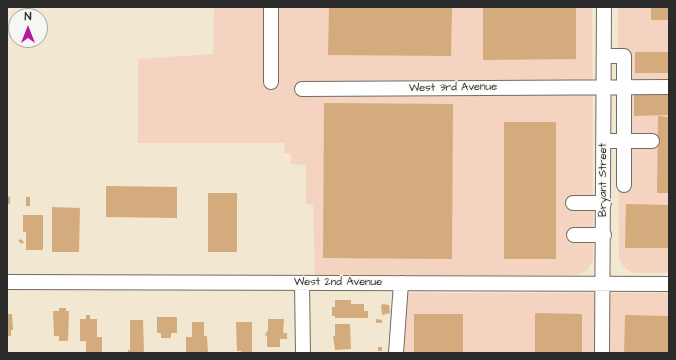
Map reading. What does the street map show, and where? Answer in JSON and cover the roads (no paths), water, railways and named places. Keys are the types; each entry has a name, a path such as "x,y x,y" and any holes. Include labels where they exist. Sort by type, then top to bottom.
{"street":[{"path":"271,7 271,82"},
{"name":"Bryant Street","path":"602,353 604,235 604,7"},
{"path":"604,56 624,56 624,185"},
{"name":"West 3rd Avenue","path":"302,89 604,86 669,87"},
{"path":"604,141 652,141"},
{"path":"573,203 604,202"},
{"path":"574,236 604,235"},
{"name":"West 2nd Avenue","path":"7,282 669,284"},
{"path":"302,283 303,353"},
{"path":"396,353 401,283"}]}
